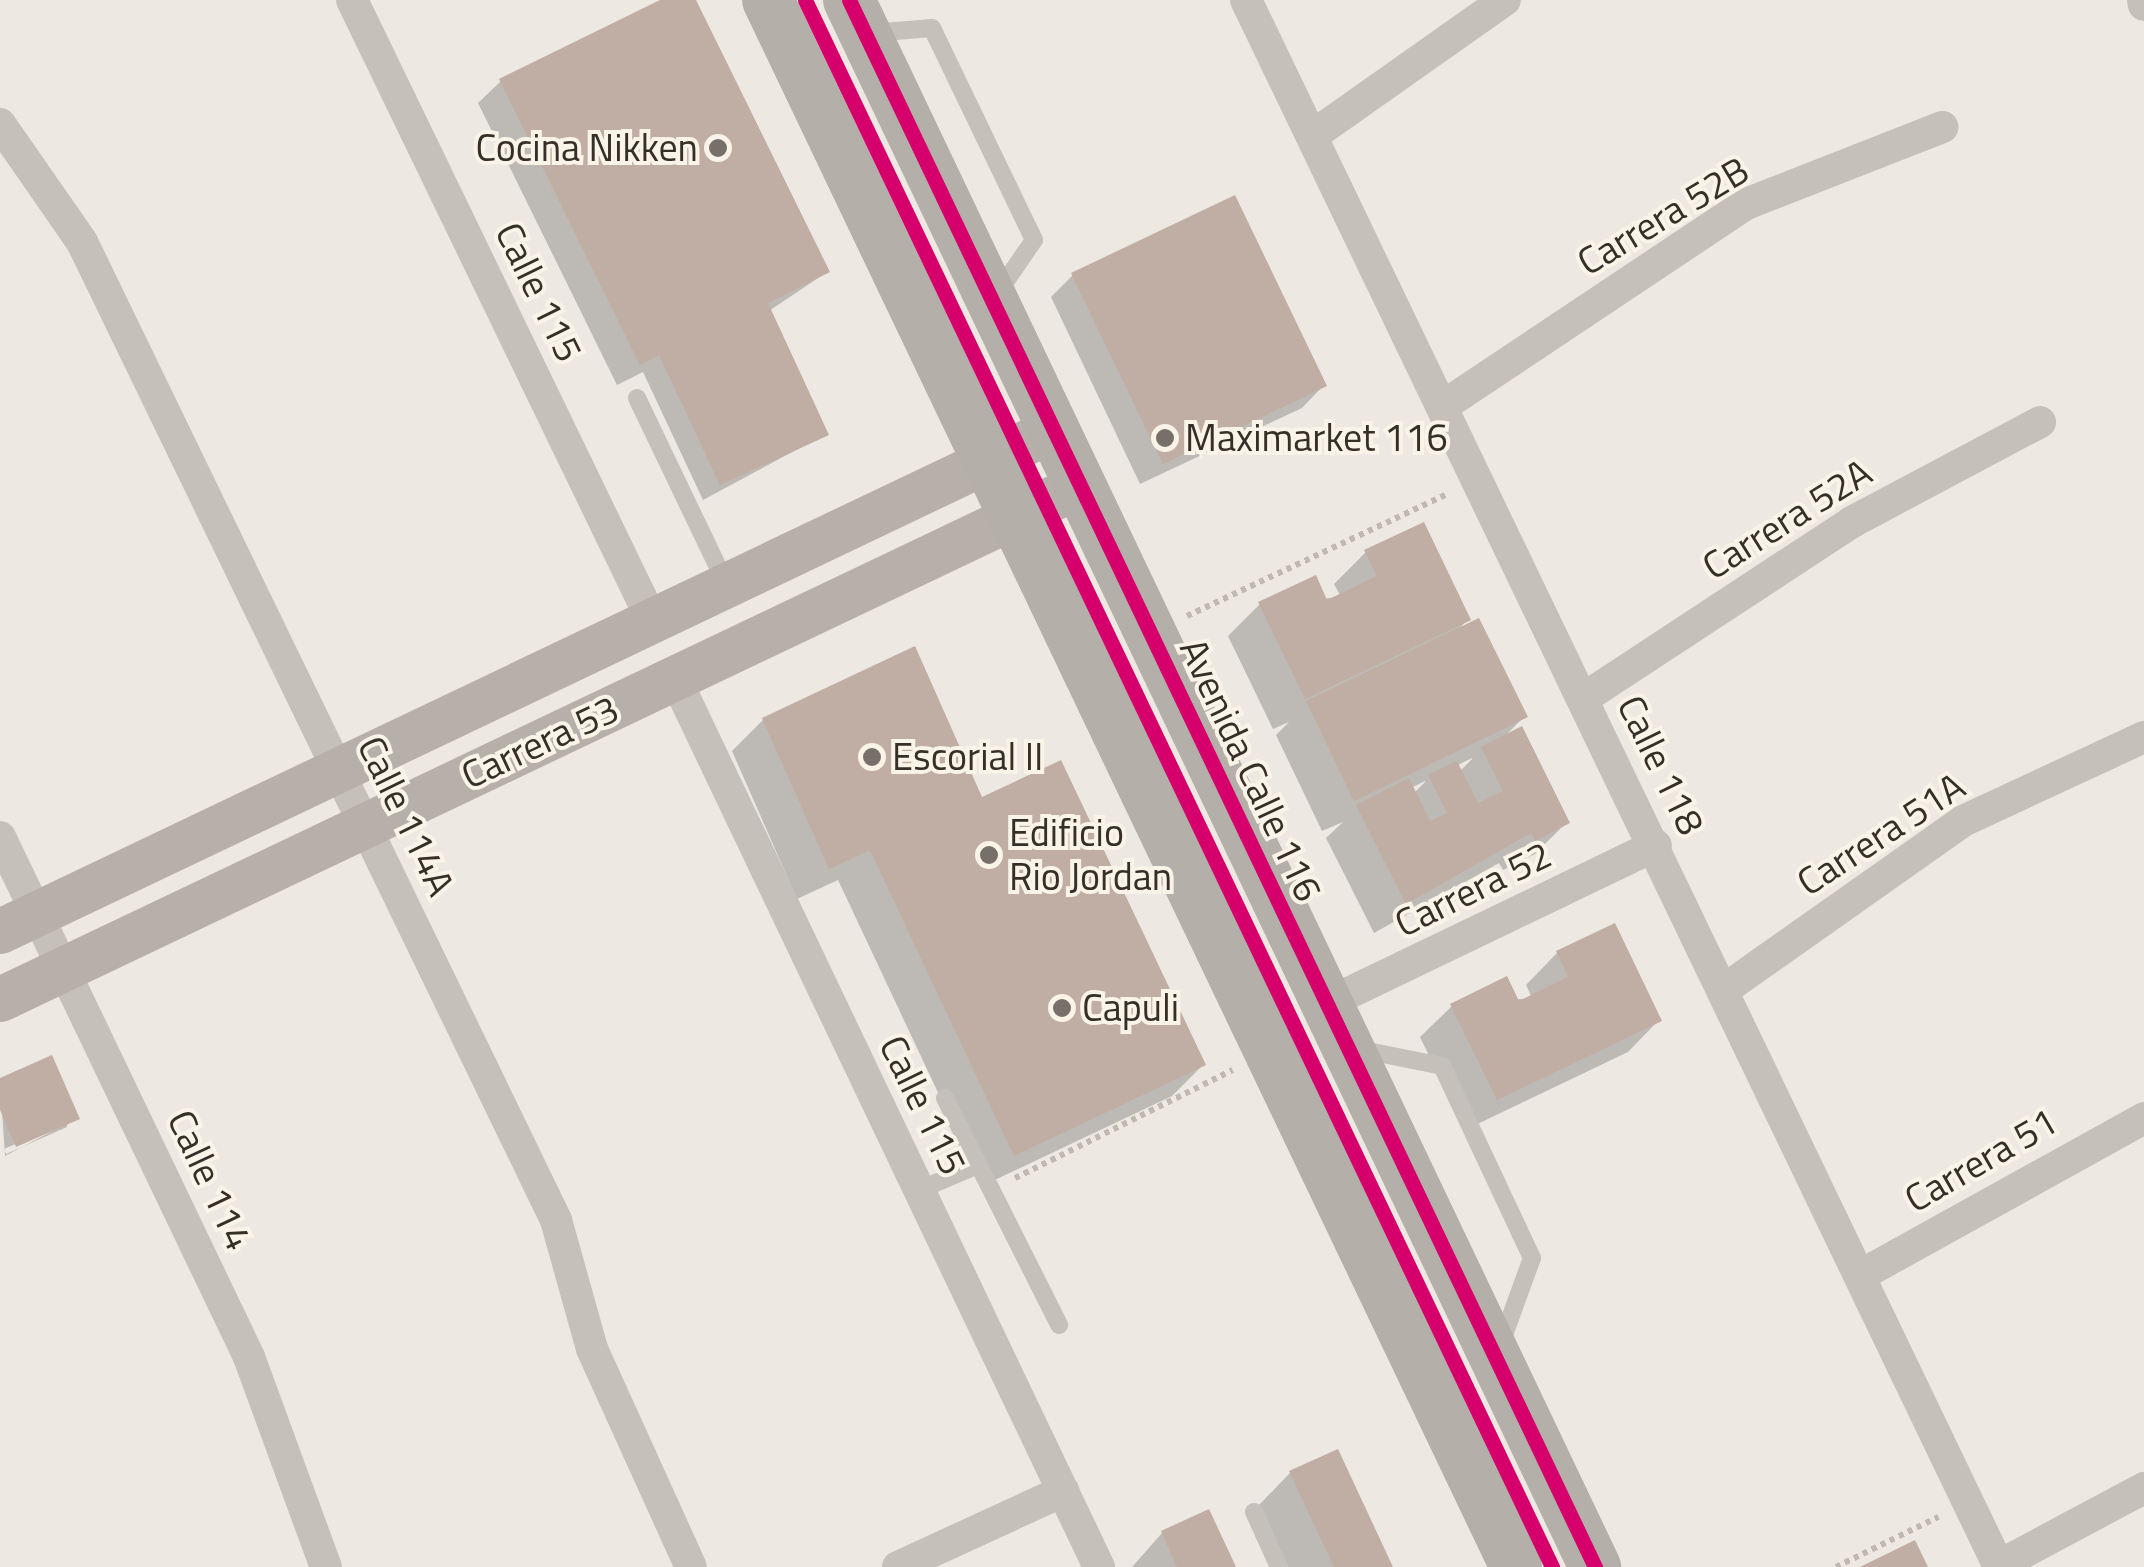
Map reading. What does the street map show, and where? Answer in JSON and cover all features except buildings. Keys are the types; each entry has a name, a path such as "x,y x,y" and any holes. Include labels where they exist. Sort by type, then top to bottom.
{"main road":[{"path":"768,0 1516,1567"},
{"name":"Avenida Calle 116","path":"857,17 1595,1567"},
{"name":"Carrera 53","path":"19,922 1054,429"},
{"name":"Carrera 53","path":"0,999 1080,485"}],"street":[{"name":"Calle 115","path":"352,0 652,620"},
{"name":"Calle 118","path":"1246,0 1656,845 1998,1566"},
{"path":"1312,136 1504,0"},
{"name":"Calle 114A","path":"0,124 82,242 367,824 556,1220 592,1348 690,1567"},
{"name":"Carrera 52B","path":"1443,406 1746,204 1942,127"},
{"name":"Carrera 52A","path":"1584,698 1852,522 2040,422"},
{"name":"Calle 115","path":"675,678 1099,1567"},
{"name":"Carrera 51A","path":"1725,989 1963,821 2144,737"},
{"name":"Calle 114","path":"0,836 19,922 64,969 249,1357 326,1567"},
{"name":"Carrera 52","path":"1336,1025 1656,845"},
{"name":"Carrera 51","path":"1861,1276 2144,1118"},
{"path":"1998,1566 2144,1488"},
{"path":"898,1567 1063,1491"}],"lane":[{"path":"637,398 726,584"},
{"path":"1336,1025 1442,1066 1532,1258 1495,1358"},
{"path":"944,1098 1058,1325"},
{"path":"919,1190 978,1164"},
{"path":"1254,1512 1280,1567"}],"path":[{"path":"1150,634 1478,480"},
{"path":"990,1190 1270,1052"},
{"path":"1836,1567 1968,1502"}],"cycle path":[{"path":"805,0 1552,1567"},
{"path":"849,0 1595,1567"}],"place":[{"name":"Cocina Nikken","path":"718,148"},
{"name":"Maximarket 116","path":"1165,438"},
{"name":"Escorial II","path":"872,757"},
{"name":"Edificio Rio Jordan","path":"989,855"},
{"name":"Capuli","path":"1062,1008"}]}
